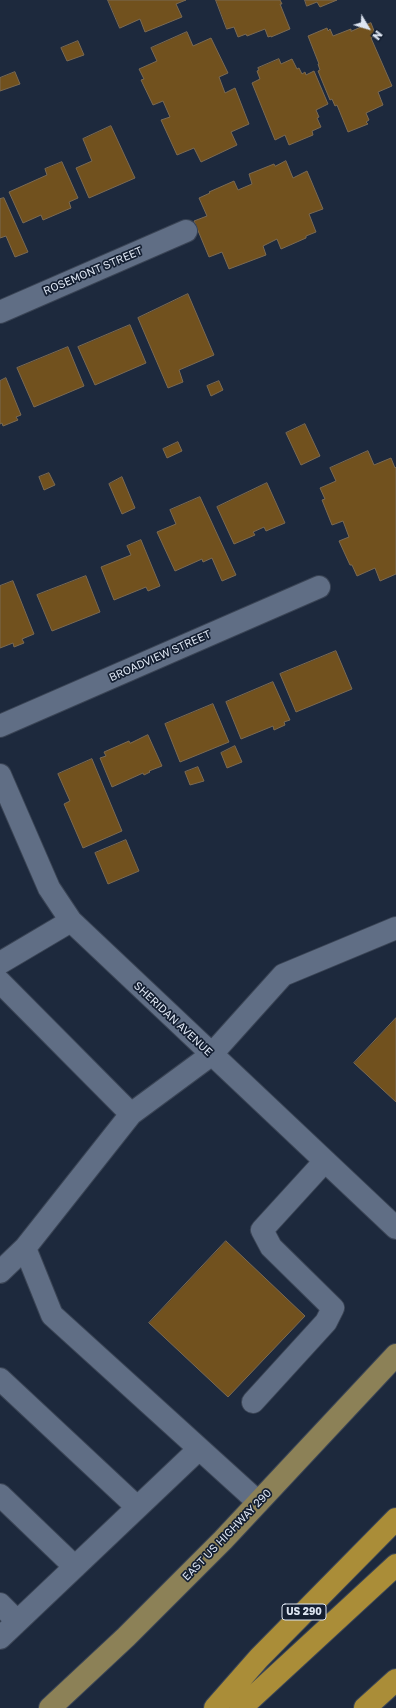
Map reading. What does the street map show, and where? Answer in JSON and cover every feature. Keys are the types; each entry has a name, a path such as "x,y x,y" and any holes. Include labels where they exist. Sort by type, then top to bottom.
{"highway":[{"name":"US 290","path":"215,1708 259,1658 396,1519"},
{"path":"242,1708 396,1565"},
{"path":"365,1708 396,1680"}],"main road":[{"name":"EAST US HIGHWAY 290","path":"50,1708 126,1637 258,1502 396,1355"}],"street":[{"name":"ROSEMONT STREET","path":"0,312 186,231"},
{"name":"BROADVIEW STREET","path":"0,726 319,586"},
{"name":"SHERIDAN AVENUE","path":"0,775 49,888 71,922 396,1228"},
{"path":"0,963 71,922"},
{"path":"0,1272 25,1248 131,1114 211,1055 283,975 396,928"},
{"path":"0,982 131,1114"},
{"path":"253,1402 326,1322 333,1308 271,1247 262,1230 325,1161"},
{"path":"25,1248 52,1315 258,1502"},
{"path":"0,1379 137,1508"},
{"path":"0,1638 199,1449"},
{"path":"0,1495 75,1566"},
{"path":"0,1604 17,1621"}],"building":[{"path":"108,0 186,0 176,4 182,17 145,32 140,19 120,28"},
{"path":"216,0 280,0 282,4 280,4 290,29 271,37 268,37 265,29 247,36 246,34 238,37 234,27 227,29"},
{"path":"305,0 337,0 320,7 317,2 307,6"},
{"path":"371,23 376,36 371,38 392,86 378,92 383,105 366,113 369,120 366,122 368,124 348,132 337,105 335,106 332,99 330,100 318,71 320,70 319,64 308,36 327,28 328,31 330,29 333,36"},
{"path":"187,32 193,46 211,38 228,73 219,77 225,93 235,88 249,124 231,132 237,145 201,162 194,148 177,155 161,120 170,117 163,101 153,105 141,80 144,79 139,69 157,61 151,48"},
{"path":"78,41 84,55 67,61 61,48"},
{"path":"279,59 281,64 292,59 297,69 299,68 302,74 305,72 306,75 314,71 328,104 316,110 319,117 317,118 321,127 312,131 313,135 289,145 285,135 275,140 252,83 260,79 257,71 259,70 258,68"},
{"path":"15,72 20,84 0,91 0,78"},
{"path":"111,126 135,178 89,198 76,168 92,161 83,139"},
{"path":"286,161 293,178 307,171 323,209 309,214 316,232 281,249 277,239 263,246 266,255 229,269 222,252 209,257 194,221 207,216 199,198 234,181 238,190 252,184 249,174"},
{"path":"62,162 78,198 69,202 71,208 43,220 41,215 23,223 9,192 47,175 45,169"},
{"path":"4,198 28,252 15,257 6,236 0,238 0,199"},
{"path":"188,294 214,355 179,370 183,382 168,388 138,318"},
{"path":"130,325 146,363 95,385 78,347"},
{"path":"68,347 84,386 34,407 17,368"},
{"path":"6,378 21,415 16,417 18,420 3,426 2,423 0,424 0,381"},
{"path":"219,381 223,390 211,396 207,386"},
{"path":"305,424 320,456 301,465 286,433"},
{"path":"178,442 182,451 167,458 163,449"},
{"path":"368,451 374,465 391,458 395,468 396,467 396,574 380,581 375,568 357,576 339,541 349,537 343,521 332,525 322,500 325,499 320,488 336,481 330,468"},
{"path":"49,473 55,485 44,490 39,477"},
{"path":"122,477 135,508 122,514 109,484"},
{"path":"267,483 285,523 266,531 264,527 253,532 255,535 234,544 217,507"},
{"path":"200,497 236,575 222,581 212,558 203,562 202,559 175,571 157,532 176,524 170,510"},
{"path":"141,540 160,586 148,591 146,587 114,600 101,567 131,555 127,546"},
{"path":"86,576 100,612 52,631 37,595"},
{"path":"13,581 34,634 22,639 24,643 14,647 13,643 0,648 0,586"},
{"path":"336,651 352,689 296,712 280,674"},
{"path":"273,682 290,720 284,722 285,725 274,730 273,726 241,739 226,702"},
{"path":"213,704 229,742 180,762 165,724"},
{"path":"148,735 162,766 149,771 150,772 144,775 143,773 112,787 100,758 106,756 104,752 129,741 130,743"},
{"path":"235,746 242,762 227,768 221,753"},
{"path":"92,759 122,831 83,848 64,804 70,801 58,774"},
{"path":"198,767 204,781 190,785 185,772"},
{"path":"126,840 139,871 108,884 95,853"},
{"path":"396,1018 396,1102 354,1063"},
{"path":"226,1241 305,1316 228,1397 149,1323"}]}
